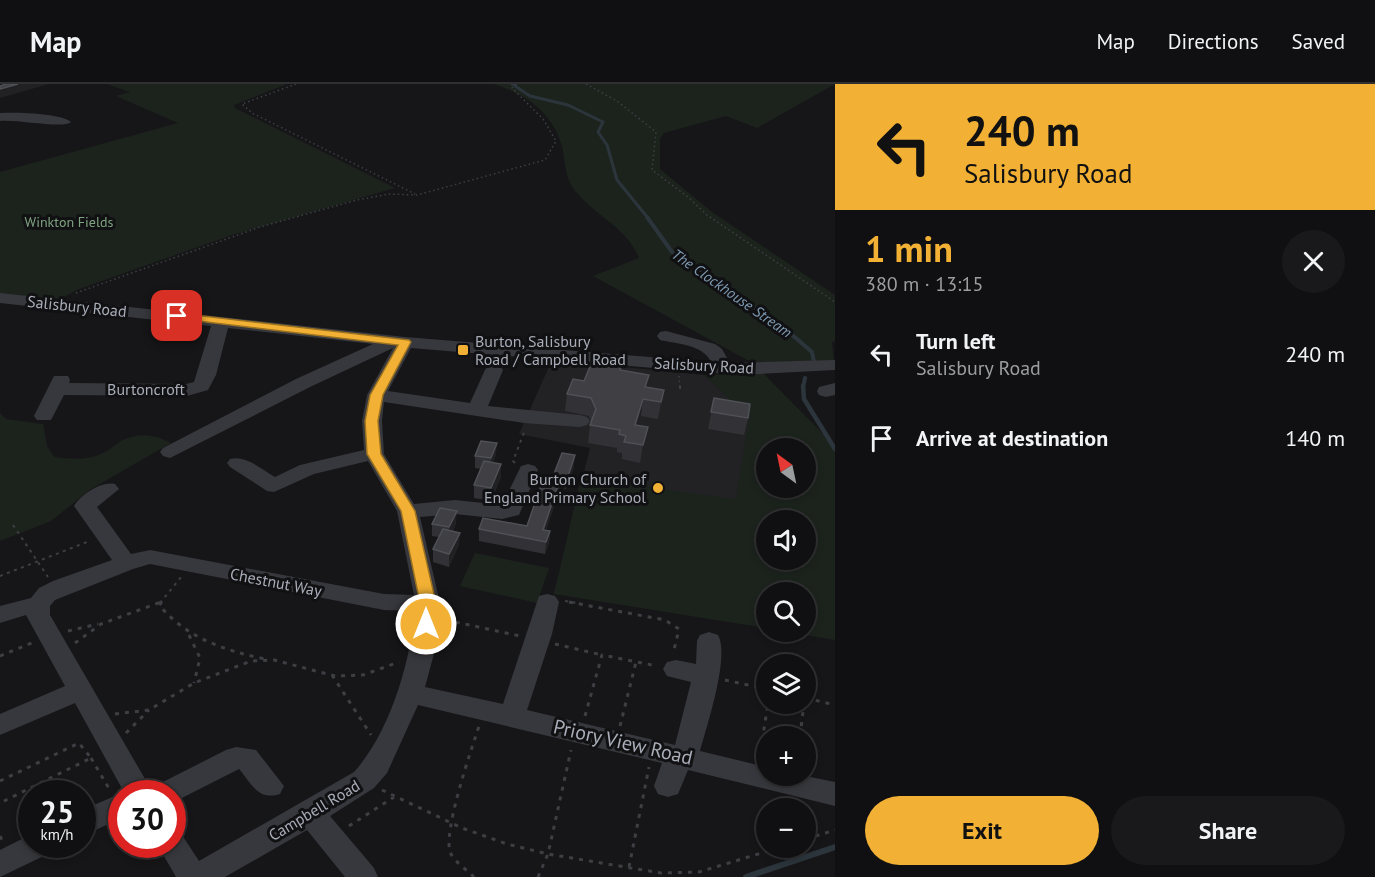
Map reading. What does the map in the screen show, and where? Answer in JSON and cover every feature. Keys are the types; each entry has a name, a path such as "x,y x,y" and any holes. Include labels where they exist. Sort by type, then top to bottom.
{"street":[{"path":"0,117 65,112"},
{"name":"Salisbury Road","path":"0,298 399,341 606,360 722,368 835,365"},
{"name":"Burtoncroft","path":"44,416 59,384 187,390 201,386 207,375 221,321"},
{"path":"666,336 713,349 722,360 722,368"},
{"path":"170,452 303,383 399,341"},
{"name":"Campbell Road","path":"198,877 312,813 364,780 377,765 410,694 436,611 408,511 374,454 372,421 376,395 399,341"},
{"path":"476,410 494,370"},
{"path":"376,395 526,418 580,421"},
{"path":"237,463 274,486 307,469 374,454"},
{"path":"408,511 455,507 502,512 511,510 530,471"},
{"path":"108,489 85,506 126,563"},
{"name":"Chestnut Way","path":"0,615 19,608 38,605 47,594 61,587 126,563 150,557 436,611"},
{"path":"512,715 539,637 547,602"},
{"path":"38,605 38,615 116,751 122,780"},
{"path":"673,669 708,659"},
{"path":"668,786 682,756 708,659"},
{"path":"0,725 80,690"},
{"name":"Priory View Road","path":"410,694 580,727 652,749 835,794"},
{"path":"186,783 236,758 246,758 270,786"},
{"path":"312,813 363,877"},
{"path":"0,864 18,855"},
{"path":"180,858 192,877"}],"path":[{"path":"296,84 242,105 252,113 417,195"},
{"path":"67,304 74,294 260,227 357,200 389,194 417,195 545,160 556,141 543,119 512,86 517,84"},
{"path":"585,84 617,101 656,132 652,170 688,197 706,215 835,302"},
{"path":"526,418 513,460 530,471"},
{"path":"13,525 48,578"},
{"path":"0,576 87,542"},
{"path":"0,656 55,646 101,624 161,602 191,566"},
{"path":"436,611 602,655 673,669 679,629 664,620 547,598 547,602"},
{"path":"161,602 159,605 167,615 188,634 211,646 300,665 332,675 363,675 422,654"},
{"path":"55,646 101,624"},
{"path":"188,634 200,658 194,683"},
{"path":"538,877 548,854 580,727 602,655"},
{"path":"708,659 756,684"},
{"path":"116,751 127,732 149,710 194,683 251,661 270,660"},
{"path":"619,730 636,662"},
{"path":"332,675 370,735 388,740"},
{"path":"816,700 835,705"},
{"path":"474,877 450,853 451,823 484,709"},
{"path":"93,713 123,714 149,710"},
{"path":"0,781 79,743 109,780"},
{"path":"629,867 652,749"},
{"path":"0,803 91,758"},
{"path":"364,780 451,823 487,837 548,854 680,874 699,872 756,855"},
{"path":"331,837 393,800 394,796"},
{"path":"816,836 835,830"},
{"path":"692,877 699,872"}],"shaded area":[{"name":"Burton Church of England Primary School","path":"552,360 704,375 750,417 736,499 554,594 590,448 519,434"}],"green space":[{"name":"Winkton Fields","path":"107,84 287,84 234,105 235,108 395,188 232,235 79,289 60,299 0,294 0,172 178,123 116,96 130,92"},
{"path":"494,84 835,84 757,128 726,116 664,133 660,139 660,169 712,212 835,295 835,341 832,342 834,362 751,362 593,276 639,258 627,239 573,188 558,134 545,114 527,99"},
{"path":"762,372 835,446 835,640 816,637 816,582 756,582 756,626 554,594 581,478 736,499 749,417 704,375"},
{"path":"0,413 6,419 43,424 47,446 54,457 74,459 92,457 107,451 127,438 140,435 153,436 171,443 91,489 51,521 0,541"},
{"path":"475,553 549,568 537,603 460,586"}],"building":[{"path":"18,84 0,89 0,86"},
{"path":"592,362 621,366 620,370 649,375 645,387 664,390 661,402 643,399 635,425 648,427 643,445 624,442 626,436 619,434 620,430 590,425 596,409 591,398 567,394 573,379 584,381"},
{"path":"714,398 750,404 748,418 711,412"},
{"path":"481,441 497,443 491,458 475,456"},
{"path":"562,453 575,455 568,476 554,474"},
{"path":"484,461 501,464 491,488 474,485"},
{"path":"544,477 560,480 543,530 550,531 546,542 479,529 483,518 527,526"},
{"path":"440,508 457,511 449,527 432,524"},
{"path":"443,529 460,533 449,554 433,549"}],"waterway":[{"name":"The Clockhouse Stream","path":"512,84 530,96 568,105 603,122 598,132 607,145 617,180 648,218"},
{"name":"The Clockhouse Stream","path":"647,217 672,252 776,321 812,352 814,362"},
{"name":"The Clockhouse Stream","path":"803,387 805,378"},
{"name":"The Clockhouse Stream","path":"803,387 804,399 835,449"},
{"name":"The Clockhouse Stream","path":"746,877 835,847"}],"place":[{"name":"Burton, Salisbury Road / Campbell Road","path":"463,350"},
{"name":"Burton Church of England Primary School","path":"658,488"}],"route":[{"path":"177,316 405,342 376,395 372,421 374,454 408,511 428,603 426,624"}]}
